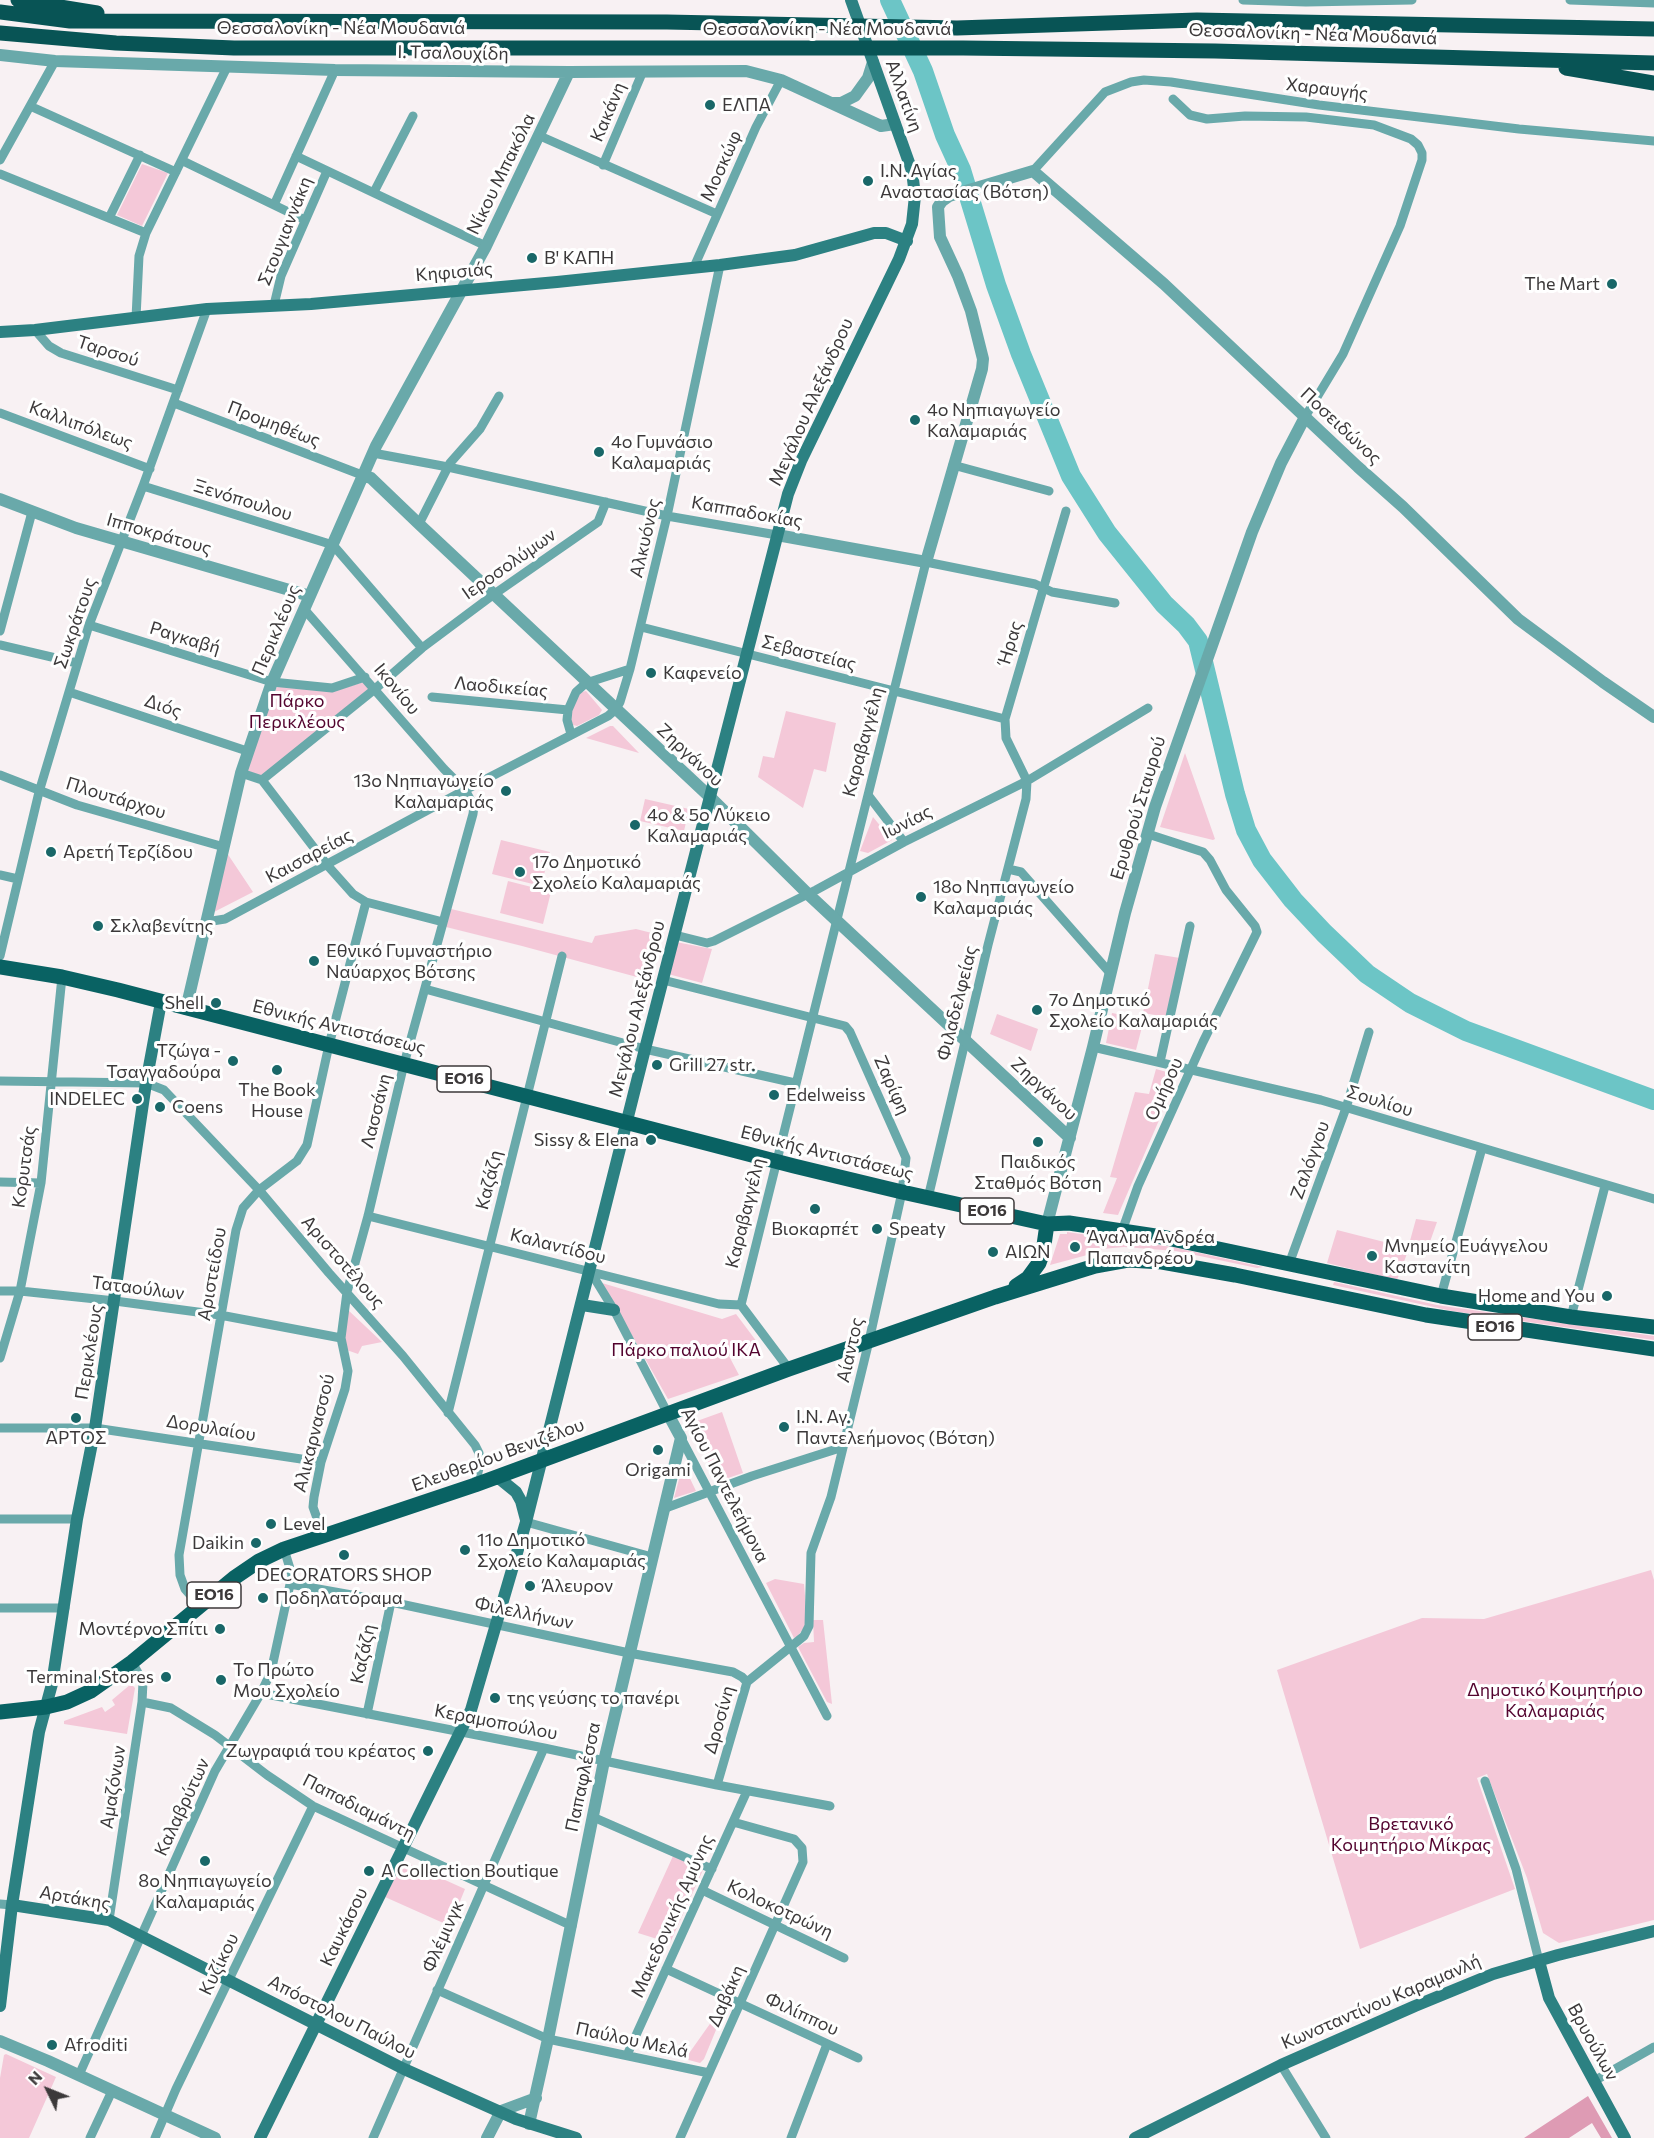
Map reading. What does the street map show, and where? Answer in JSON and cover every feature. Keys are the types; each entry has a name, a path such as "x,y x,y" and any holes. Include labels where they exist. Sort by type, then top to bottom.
{"highway":[{"path":"18,0 100,14 187,21"},
{"name":"Θεσσαλονίκη - Νέα Μουδανιά","path":"0,12 70,21 667,22 957,28 1197,20 1654,29"},
{"name":"Θεσσαλονίκη - Νέα Μουδανιά","path":"0,33 116,44 234,48 963,48 1215,51 1654,63"},
{"path":"1513,59 1654,83"}],"main road":[{"name":"Αλλατίνη","path":"851,0 915,184 912,224 907,241"},
{"name":"Κηφισιάς","path":"1,334 207,309 311,304 720,265 795,255 874,233 886,233 907,241"},
{"name":"Μεγάλου Αλεξάνδρου","path":"462,1732 471,1710 526,1522 788,494 801,461 907,241"},
{"name":"Εθνικής Αντιστάσεως","path":"0,967 62,977 776,1161 1047,1224 1069,1223 1122,1231 1441,1296 1571,1317 1654,1327"},
{"name":"Περικλέους","path":"0,2006 6,1905 39,1732 52,1684 77,1519 95,1428 146,1083 161,1002"},
{"path":"995,1298 1022,1282 1036,1268 1043,1252 1047,1224"},
{"name":"ΕΟ16","path":"995,1298 1095,1266 1128,1260 1144,1260 1235,1275 1450,1320 1654,1349"},
{"name":"Ελευθερίου Βενιζέλου","path":"46,1707 67,1702 92,1690 132,1662 251,1566 284,1549 492,1479 789,1369 995,1298"},
{"path":"582,1305 614,1310"},
{"path":"492,1479 500,1479 516,1492 522,1504 526,1522"},
{"name":"ΕΟ16","path":"1,1715 46,1707"},
{"name":"Καυκάσου","path":"260,2138 402,1848 462,1732"},
{"name":"Αρτάκης","path":"6,1905 109,1920 141,1936"},
{"name":"Κωνσταντίνου Καραμανλή","path":"1135,2138 1281,2065 1493,1974 1654,1931"},
{"name":"Απόστολου Παύλου","path":"141,1936 404,2069 529,2124 576,2138"},
{"name":"Βρυούλων","path":"1539,1960 1549,1998 1625,2138"}],"street":[{"path":"1243,0 1306,2 1412,0"},
{"path":"1570,0 1654,3"},
{"name":"Ι. Τσαλουχίδη","path":"0,55 55,61 227,68 569,72 746,71 781,80 881,126 895,124"},
{"path":"0,160 55,61"},
{"path":"828,102 842,103 855,96 868,78 873,62"},
{"path":"136,318 139,256 146,233 227,68"},
{"path":"274,205 335,70"},
{"name":"Κακάνη","path":"603,165 643,71"},
{"name":"Νίκου Μπακόλα","path":"462,289 486,246 569,72"},
{"name":"Μοσκώφ","path":"694,267 763,113 781,80"},
{"name":"Χαραυγής","path":"1033,171 1105,92 1131,82 1144,80 1171,82 1319,105 1519,129 1654,141"},
{"path":"1173,99 1183,110 1197,117 1306,117 1374,125 1411,139 1422,153 1422,160 1400,226 1343,354 1305,417"},
{"path":"30,106 176,172"},
{"path":"374,192 413,116"},
{"path":"540,136 717,214"},
{"path":"109,218 140,155"},
{"path":"296,156 486,246"},
{"path":"183,161 305,220"},
{"name":"Στουγιαννάκη","path":"274,305 281,276 327,171"},
{"name":"Ποσειδώνος","path":"1033,171 1164,284 1403,507 1518,619 1654,717"},
{"name":"Καραβαγγέλη","path":"741,1305 926,562 982,369 982,359 971,311 940,237 938,207 949,196 1033,171"},
{"path":"0,174 146,233"},
{"name":"Αλκυόνος","path":"615,710 620,702 630,669 667,516 720,265"},
{"name":"Περικλέους","path":"186,1009 241,773 272,682 362,475 462,289"},
{"name":"Σωκράτους","path":"0,956 39,792 89,625 150,468 207,309"},
{"name":"Ταρσού","path":"35,330 49,346 61,353 178,390"},
{"path":"419,524 447,467 480,429 499,396"},
{"name":"Προμηθέως","path":"174,403 362,475"},
{"name":"Καλλιπόλεως","path":"0,413 150,468"},
{"name":"Ερυθρού Σταυρού","path":"1047,1224 1148,834 1234,579 1276,474 1305,417"},
{"name":"Καππαδοκίας","path":"373,453 447,467 667,516 926,562 1035,584 1052,592 1115,603"},
{"path":"953,465 1049,491"},
{"name":"Ζηργάνου","path":"362,475 371,478 586,683 710,797 808,894 1070,1138"},
{"name":"Ξενόπουλου","path":"143,486 333,544"},
{"name":"Ιπποκράτους","path":"0,499 122,542 310,596"},
{"name":"Ιεροσολύμων","path":"375,689 422,648 598,522 606,502"},
{"name":"Ήρας","path":"1027,781 1006,738 1005,719 1066,511"},
{"path":"0,632 32,512"},
{"path":"333,544 422,648"},
{"name":"Ικονίου","path":"304,609 465,790"},
{"name":"Ραγκαβή","path":"89,625 272,682 332,688 365,677"},
{"name":"Σεβαστείας","path":"640,627 1005,719"},
{"path":"0,645 77,663"},
{"path":"571,734 567,720 568,710 576,692 586,683 630,669"},
{"path":"262,780 375,689"},
{"name":"Διός","path":"69,692 247,751"},
{"name":"Λαοδικείας","path":"432,697 568,710"},
{"name":"Ιωνίας","path":"675,935 707,943 808,894 904,842 1027,781 1148,708"},
{"name":"Καισαρείας","path":"206,922 225,919 328,866 465,790 608,716 615,710"},
{"path":"241,773 262,780 348,890 366,902 443,922"},
{"name":"Πλουτάρχου","path":"0,775 77,805 224,847"},
{"name":"Φιλαδελφείας","path":"928,1198 965,1040 1025,806 1027,781"},
{"name":"Λασσάνη","path":"341,1338 347,1292 368,1216 404,1064 473,814 472,801 465,790"},
{"path":"868,795 904,842"},
{"name":"Ομήρου","path":"1122,1231 1138,1186 1257,932 1255,926 1226,890 1210,860 1203,852 1148,834"},
{"path":"1008,869 1021,872 1111,974"},
{"path":"0,875 18,879"},
{"name":"Αριστείδου","path":"200,1606 185,1589 180,1575 179,1556 239,1217 243,1208 259,1190 293,1165 305,1151 329,1045 366,902"},
{"path":"1160,1062 1190,926"},
{"name":"Καζάζη","path":"448,1413 562,956"},
{"name":"Κορυτσάς","path":"0,1358 20,1291 41,1183 62,977"},
{"name":"Ζαρίφη","path":"663,980 845,1026 850,1032 906,1158 902,1192"},
{"path":"425,989 645,1049 795,1083"},
{"name":"Ζαλόγγου","path":"1289,1264 1346,1108 1369,1032"},
{"name":"Σουλίου","path":"1093,1047 1321,1100 1654,1199"},
{"path":"0,1081 146,1083"},
{"name":"Αριστοτέλους","path":"146,1083 164,1090 259,1190 403,1356 475,1444 479,1452 480,1464 475,1485"},
{"path":"1441,1296 1482,1148"},
{"path":"0,1182 41,1183"},
{"path":"1571,1317 1605,1186"},
{"name":"Αίαντος","path":"790,1648 804,1636 809,1626 811,1553 827,1511 869,1341 902,1192"},
{"name":"Καλαντίδου","path":"368,1216 719,1304 741,1305"},
{"name":"Αγίου Παντελεήμονα","path":"590,1271 614,1310 827,1716"},
{"name":"Ταταούλων","path":"0,1291 115,1301 220,1315 341,1338"},
{"path":"741,1305 789,1369"},
{"name":"Αλικαρνασσού","path":"323,1535 314,1507 314,1497 321,1462 348,1371 341,1338"},
{"name":"Δορυλαίου","path":"0,1428 95,1428 321,1462"},
{"name":"Παπαφλέσσα","path":"529,2124 572,1926 604,1761 681,1438"},
{"path":"663,1509 843,1447"},
{"path":"0,1519 77,1519"},
{"path":"526,1522 652,1557"},
{"name":"Καλαβρύτων","path":"79,2075 215,1771 261,1693 274,1660 290,1584 291,1570 284,1549"},
{"name":"Φιλελλήνων","path":"290,1584 391,1602 628,1653 733,1672 747,1682"},
{"name":"Καζάζη","path":"367,1714 391,1602"},
{"path":"0,1608 65,1608"},
{"name":"Δροσίνη","path":"717,1785 747,1682 790,1648"},
{"name":"Αμαζόνων","path":"109,1920 142,1702 143,1682 132,1662"},
{"name":"Κεραμοπούλου","path":"261,1693 830,1806"},
{"name":"Παπαδιαμάντη","path":"142,1702 171,1708 313,1806 572,1926"},
{"name":"Φλέμινγκ","path":"373,2138 544,1748"},
{"path":"1485,1781 1516,1869 1539,1960"},
{"name":"Μακεδονικής Αμύνης","path":"627,2055 747,1791"},
{"name":"Κυζίκου","path":"155,2138 313,1806"},
{"path":"593,1817 712,1869"},
{"name":"Δαβάκη","path":"680,2138 802,1867 804,1851 794,1839 734,1821"},
{"name":"Κολοκοτρώνη","path":"702,1890 844,1958"},
{"name":"Φιλίππου","path":"666,1969 858,2058"},
{"name":"Παύλου Μελά","path":"437,1990 548,2039 709,2073"},
{"path":"0,2041 214,2138"},
{"path":"791,2138 827,2044"},
{"path":"1594,2081 1654,2047"},
{"path":"1281,2065 1326,2138"},
{"path":"90,2138 112,2091"},
{"path":"487,2138 500,2112 536,2098"}],"green space":[{"path":"142,164 168,173 142,226 117,215"},
{"name":"Πάρκο Περικλέους","path":"279,681 334,691 364,682 370,689 261,776 245,770"},
{"path":"586,691 602,710 599,715 577,726 573,725 570,720 572,709 578,696"},
{"path":"786,711 836,723 826,772 814,769 803,808 758,777 763,756 774,758"},
{"path":"613,726 639,753 586,738"},
{"path":"1185,753 1215,839 1213,840 1160,827"},
{"path":"645,799 689,809 684,831 640,821"},
{"path":"873,817 892,840 868,853 860,851"},
{"path":"501,840 550,852 541,886 492,874"},
{"path":"227,853 253,892 214,912"},
{"path":"508,881 551,892 543,924 500,913"},
{"path":"447,908 592,943 595,936 636,929 660,935 648,980 442,926"},
{"path":"676,942 712,949 702,983 668,974"},
{"path":"1155,954 1180,958 1167,1017 1143,1013"},
{"path":"1112,1013 1144,1019 1136,1050 1106,1043"},
{"path":"997,1014 1038,1029 1031,1051 990,1034"},
{"path":"1156,1069 1170,1073 1176,1081 1118,1215 1103,1213 1117,1178 1110,1177 1135,1092 1149,1094"},
{"path":"1416,1219 1437,1222 1426,1253 1408,1251 1397,1280 1327,1263 1337,1230 1408,1248"},
{"path":"1067,1232 1172,1247 1263,1267 1257,1268 1176,1251 1124,1247 1102,1249 1101,1253 1050,1265 1060,1234 1067,1234"},
{"path":"1334,1282 1437,1305 1654,1336 1654,1340 1452,1311 1333,1285"},
{"name":"Πάρκο παλιού ΙΚΑ","path":"602,1283 722,1319 736,1314 757,1342 729,1356 739,1375 668,1399"},
{"path":"347,1309 382,1342 362,1346 358,1354 341,1348"},
{"path":"722,1412 743,1473 716,1482 694,1427 697,1421"},
{"path":"683,1464 696,1491 674,1498"},
{"path":"1651,1570 1654,1580 1654,1920 1559,1943 1543,1933 1527,1878 1487,1774 1477,1778 1515,1889 1360,1949 1277,1670 1422,1618 1484,1619"},
{"path":"775,1579 804,1584 807,1619 797,1637 794,1638 766,1583"},
{"path":"813,1620 823,1620 832,1704 827,1702 798,1647 804,1643 814,1642"},
{"path":"131,1684 135,1688 127,1734 64,1724 64,1721 102,1707 105,1712 115,1705 112,1700"},
{"path":"673,1856 703,1870 670,1943 638,1933"},
{"path":"403,1861 465,1889 450,1926 385,1897"},
{"path":"719,2011 723,2013 704,2059 700,2063 685,2059"},
{"path":"6,2054 56,2077 29,2138 0,2138 0,2078"}],"shaded area":[{"path":"1588,2096 1612,2138 1601,2138 1592,2123 1569,2138 1524,2138"}],"waterway":[{"path":"890,0 923,71 945,135 961,170 996,285 1021,354 1071,476 1107,533 1164,604 1186,625 1198,641 1235,794 1246,830 1262,860 1293,900 1324,933 1367,974 1410,1003 1466,1031 1654,1100"}],"place":[{"name":"ΕΛΠΑ","path":"710,105"},
{"name":"Ι.Ν. Αγίας Αναστασίας (Βότση)","path":"868,181"},
{"name":"Β' ΚΑΠΗ","path":"532,258"},
{"name":"The Mart","path":"1612,284"},
{"name":"4ο Νηπιαγωγείο Καλαμαριάς","path":"915,420"},
{"name":"4ο Γυμνάσιο Καλαμαριάς","path":"599,452"},
{"name":"Καφενείο","path":"651,673"},
{"name":"13ο Νηπιαγωγείο Καλαμαριάς","path":"506,791"},
{"name":"4ο & 5ο Λύκειο Καλαμαριάς","path":"635,825"},
{"name":"Αρετή Τερζίδου","path":"51,852"},
{"name":"17ο Δημοτικό Σχολείο Καλαμαριάς","path":"520,872"},
{"name":"18ο Νηπιαγωγείο Καλαμαριάς","path":"921,897"},
{"name":"Σκλαβενίτης","path":"98,926"},
{"name":"Εθνικό Γυμναστήριο Ναύαρχος Βότσης","path":"314,961"},
{"name":"Shell","path":"216,1003"},
{"name":"7o Δημοτικό Σχολείο Καλαμαριάς","path":"1037,1010"},
{"name":"Τζώγα - Τσαγγαδούρα","path":"233,1061"},
{"name":"Grill 27 str.","path":"657,1065"},
{"name":"The Book House","path":"277,1070"},
{"name":"Edelweiss","path":"774,1095"},
{"name":"INDELEC","path":"137,1099"},
{"name":"Coens","path":"160,1107"},
{"name":"Sissy & Elena","path":"651,1140"},
{"name":"Παιδικός Σταθμός Βότση","path":"1038,1142"},
{"name":"Βιοκαρπέτ","path":"815,1209"},
{"name":"Speaty","path":"877,1229"},
{"name":"Άγαλμα Ανδρέα Παπανδρέου","path":"1075,1247"},
{"name":"ΑΙΩΝ","path":"993,1252"},
{"name":"Μνημείο Ευάγγελου Καστανίτη","path":"1372,1256"},
{"name":"Home and You","path":"1607,1296"},
{"name":"ΑΡΤΟΣ","path":"76,1418"},
{"name":"Ι.Ν. Αγ. Παντελεήμονος (Βότση)","path":"784,1427"},
{"name":"Origami","path":"658,1450"},
{"name":"Level","path":"271,1524"},
{"name":"Daikin","path":"256,1543"},
{"name":"11ο Δημοτικό Σχολείο Καλαμαριάς","path":"465,1550"},
{"name":"DECORATORS SHOP","path":"344,1555"},
{"name":"Άλευρον","path":"530,1586"},
{"name":"Ποδηλατόραμα","path":"263,1598"},
{"name":"Μοντέρνο Σπίτι","path":"220,1629"},
{"name":"Terminal Stores","path":"166,1677"},
{"name":"Το Πρώτο Μου Σχολείο","path":"221,1680"},
{"name":"της γεύσης το πανέρι","path":"495,1698"},
{"name":"Ζωγραφιά του κρέατος","path":"428,1751"},
{"name":"8ο Νηπιαγωγείο Καλαμαριάς","path":"205,1861"},
{"name":"A Collection Boutique","path":"369,1871"},
{"name":"Afroditi","path":"52,2045"}],"park label":[{"name":"Δημοτικό Κοιμητήριο Καλαμαριάς","path":"1555,1700"},
{"name":"Βρετανικό Κοιμητήριο Μίκρας","path":"1411,1834"}]}
